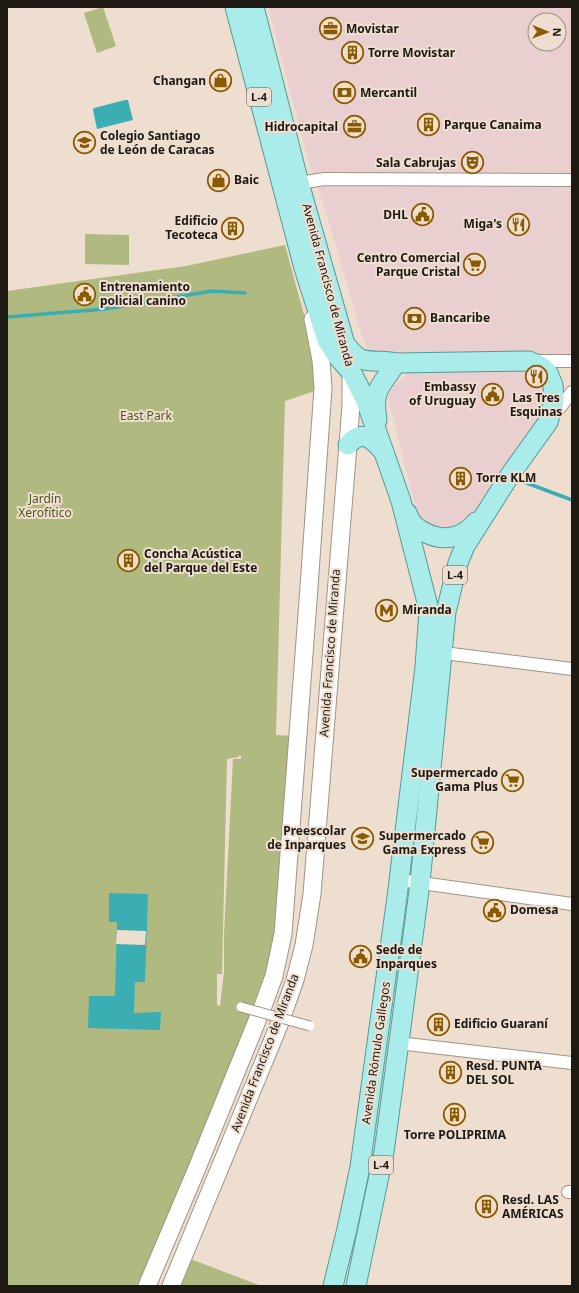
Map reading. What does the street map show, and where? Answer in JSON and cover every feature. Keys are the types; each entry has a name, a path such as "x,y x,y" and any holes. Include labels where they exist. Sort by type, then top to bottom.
{"main road":[{"name":"Avenida Francisco de Miranda","path":"170,1286 276,1032 295,980 304,945 312,894 348,445 352,372 345,344 291,185 235,7"},
{"name":"Avenida Francisco de Miranda","path":"147,1286 263,1006 274,976 283,934 323,388 321,360 304,268 291,185 254,7"},
{"name":"Avenida Rómulo Gallegos","path":"304,268 327,340 338,357 352,372 366,401 385,453 401,501 429,610 435,652 420,883 384,1152 356,1286"},
{"path":"345,344 355,355 365,360 396,363 529,361"},
{"name":"L-4","path":"529,361 542,367 548,373 553,385 554,401 548,422"},
{"name":"L-4","path":"385,453 378,421 376,400 377,393 382,382 396,363"},
{"name":"Avenida Rómulo Gallegos","path":"333,1286 360,1167 400,880 435,652 458,563 465,546 490,505 548,422"},
{"name":"L-4","path":"348,445 354,439 365,437 373,440 385,453"},
{"name":"L-4","path":"401,501 411,522 416,527 432,536 445,539 452,538 473,527 490,505"}],"street":[{"path":"291,185 324,179 572,180"},
{"path":"529,361 572,361"},
{"path":"548,422 572,392"},
{"path":"435,652 572,669"},
{"path":"400,880 572,904"},
{"path":"242,1007 310,1026"},
{"path":"398,1043 572,1063"}],"shaded area":[{"path":"268,7 572,7 572,355 542,355 542,375 551,402 480,517 450,534 422,522 417,513 389,402 389,392 394,385 405,376 405,355 372,352 366,346 325,209 309,163"}],"green space":[{"path":"103,7 116,46 97,53 84,13"},
{"path":"85,234 129,235 129,265 85,264"},
{"name":"East Park","path":"285,245 306,322 318,390 285,401 276,735 292,736 280,934 267,980 140,1286 7,1286 7,291 186,266","holes":["239,755 241,756 241,759 233,759 224,934 224,972 220,1006 217,1005 217,974 222,974 227,759 239,757"]},
{"path":"188,1258 261,1286 177,1286"}],"water":[{"path":"128,100 133,120 97,129 93,110 94,108"},
{"path":"109,893 148,894 145,982 135,982 134,1013 161,1012 160,1030 88,1028 89,996 115,996 117,922 109,922"}],"pier":[{"path":"117,930 146,931 145,945 116,944"}],"waterway":[{"path":"7,317 105,309 212,291 245,293"},
{"path":"524,482 572,500"}],"place":[{"name":"Movistar","path":"330,29"},
{"name":"Torre Movistar","path":"352,53"},
{"name":"Changan","path":"221,81"},
{"name":"Mercantil","path":"345,93"},
{"name":"Parque Canaima","path":"429,125"},
{"name":"Hidrocapital","path":"354,127"},
{"name":"Colegio Santiago de León de Caracas","path":"84,143"},
{"name":"Sala Cabrujas","path":"472,163"},
{"name":"Baic","path":"218,180"},
{"name":"DHL","path":"423,215"},
{"name":"Miga's","path":"518,224"},
{"name":"Edificio Tecoteca","path":"233,228"},
{"name":"Centro Comercial Parque Cristal","path":"475,265"},
{"name":"Entrenamiento policial canino","path":"85,294"},
{"name":"Bancaribe","path":"415,318"},
{"name":"Las Tres Esquinas","path":"536,377"},
{"name":"Embassy of Uruguay","path":"492,394"},
{"name":"Torre KLM","path":"460,478"},
{"name":"Concha Acústica del Parque del Este","path":"128,561"},
{"name":"Miranda","path":"386,610"},
{"name":"Supermercado Gama Plus","path":"513,780"},
{"name":"Preescolar de Inparques","path":"362,838"},
{"name":"Supermercado Gama Express","path":"482,843"},
{"name":"Domesa","path":"494,910"},
{"name":"Sede de Inparques","path":"360,957"},
{"name":"Edificio Guaraní","path":"439,1024"},
{"name":"Resd. PUNTA DEL SOL","path":"451,1073"},
{"name":"Torre POLIPRIMA","path":"455,1114"},
{"name":"Resd. LAS AMÉRICAS","path":"486,1207"}],"park label":[{"name":"Jardín Xerofítico","path":"45,506"}]}
